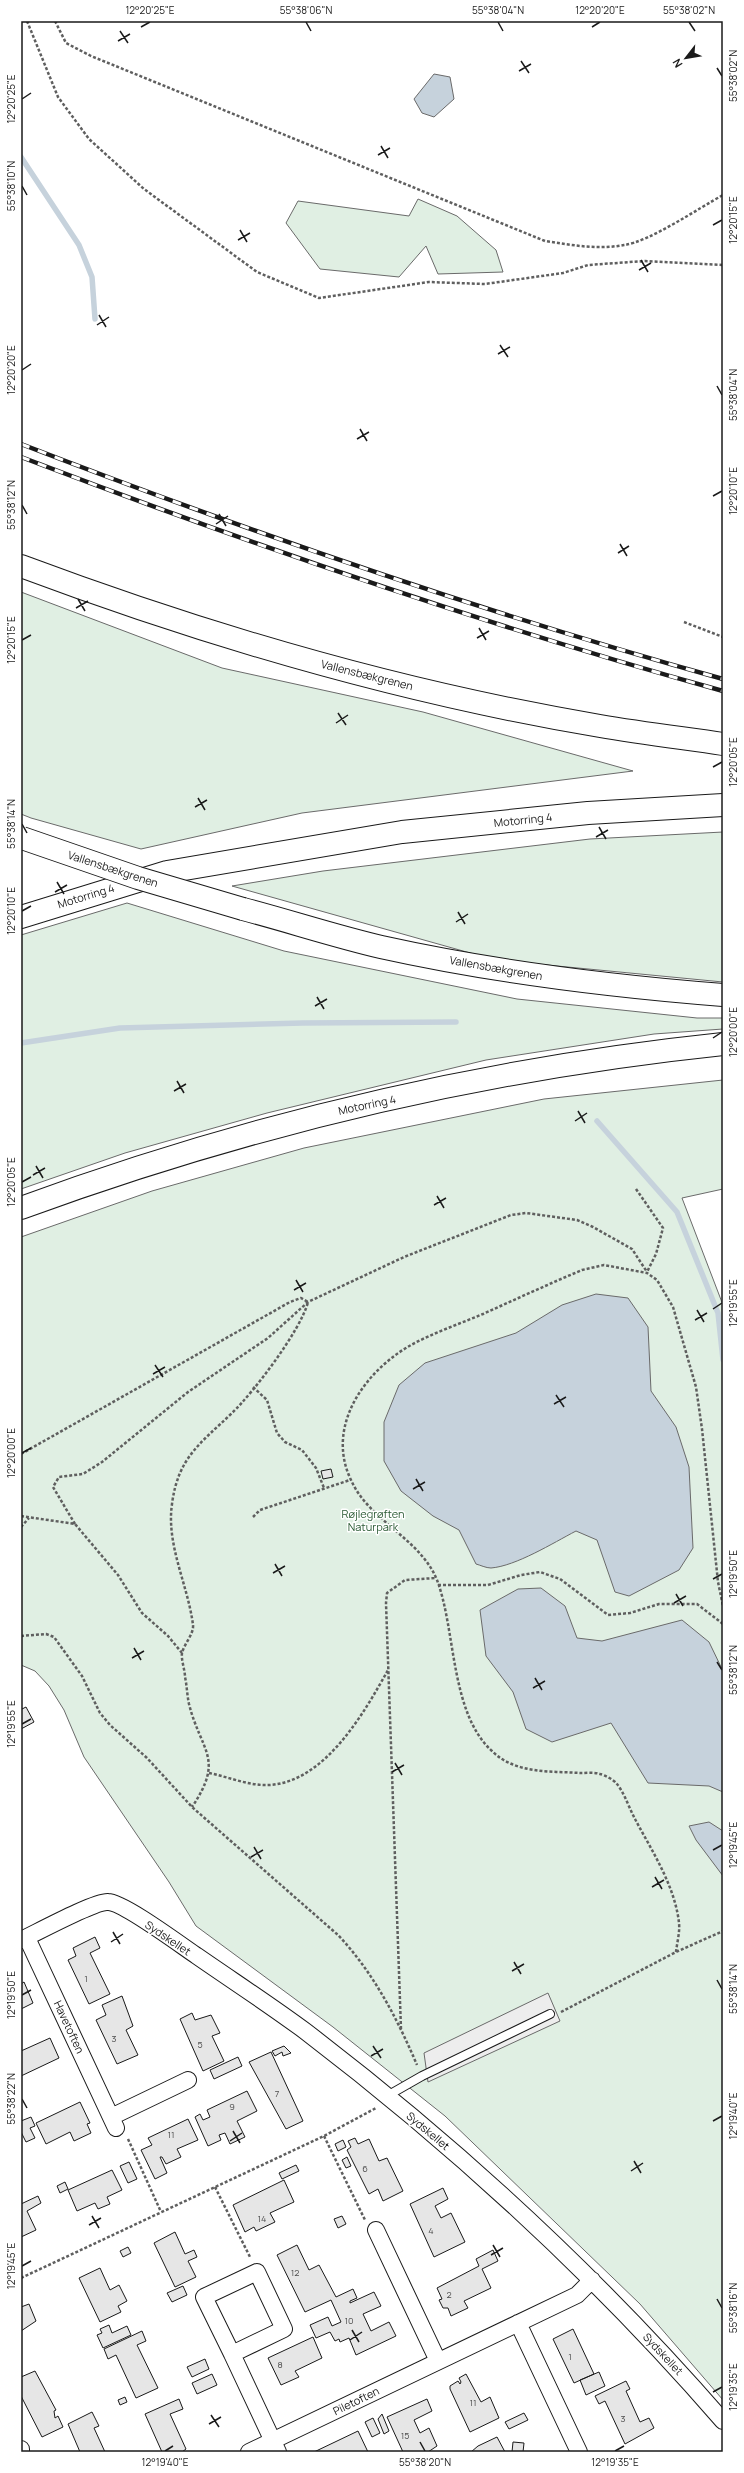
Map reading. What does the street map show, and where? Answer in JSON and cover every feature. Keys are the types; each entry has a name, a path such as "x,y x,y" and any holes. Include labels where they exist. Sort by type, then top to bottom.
{"highway":[{"name":"Vallensbækgrenen","path":"21,566 185,623 338,668 450,696 599,726 723,744"},
{"name":"Motorring 4","path":"21,917 167,872 402,832 588,813 723,805"},
{"name":"Vallensbækgrenen","path":"21,838 138,878 243,909 380,946 497,969 618,987 723,995"},
{"name":"Motorring 4","path":"21,1208 212,1144 314,1117 456,1085 562,1065 660,1051 723,1044"}],"street":[{"name":"Sydskellet","path":"90,1908 108,1902 121,1906 304,2030 387,2096 504,2196 592,2280 723,2421"},
{"name":"Havetoften","path":"90,1908 24,1939 114,2122"},
{"path":"114,2122 188,2080"},
{"path":"376,2230 438,2361"},
{"path":"232,2354 284,2329 257,2272 204,2297 276,2446"},
{"name":"Piletoften","path":"249,2452 276,2446 438,2361 578,2295 592,2280"},
{"path":"518,2323 579,2452"}],"lane":[{"path":"387,2096 422,2076 550,2014"}],"path":[{"path":"27,21 58,97 89,140 144,189 257,272 319,298 429,282 485,284 563,273 588,265 645,261 723,265"},
{"path":"55,21 66,43 91,56 545,242 595,248 626,245 647,237 723,195"},
{"path":"684,622 723,637"},
{"path":"636,1189 663,1228 656,1254 647,1273"},
{"path":"182,1653 142,1613 118,1575 75,1524 53,1487 59,1477 83,1474 102,1462 188,1392 268,1338 308,1302 404,1257 511,1215 526,1213 577,1220 593,1227 632,1249 647,1273 657,1280 673,1307 697,1394 718,1582 723,1606"},
{"path":"647,1273 604,1265 582,1270 411,1346 395,1356 366,1381 348,1412 343,1436 344,1456 350,1480 376,1514 412,1546 424,1559 436,1578 455,1668 472,1724 481,1739 493,1753 508,1763 525,1769 600,1774 616,1782 664,1874 673,1896 679,1924 676,1952"},
{"path":"21,1454 290,1302 301,1298 308,1302"},
{"path":"192,1807 203,1790 209,1773 209,1754 189,1704 182,1653 194,1627 175,1551 172,1525 172,1504 176,1485 186,1459 205,1436 233,1413 283,1349 305,1313 308,1302"},
{"path":"254,1387 267,1400 277,1433 285,1442 302,1450 316,1468 324,1488"},
{"path":"253,1517 260,1510 350,1480"},
{"path":"21,1516 75,1524"},
{"path":"21,1527 30,1518"},
{"path":"438,1585 488,1585 521,1575 540,1572 560,1579 608,1615 630,1613 659,1604 697,1604 723,1624"},
{"path":"401,2029 386,1603 388,1593 405,1580 436,1578"},
{"path":"21,1636 46,1634 54,1637 82,1676 100,1713 110,1725 147,1758 192,1807 338,1935 365,1968 401,2029 422,2076"},
{"path":"209,1773 267,1785 288,1782 299,1777 331,1752 349,1732 364,1712 388,1669"},
{"path":"550,2014 557,2015 676,1952 723,1931"},
{"path":"21,2278 324,2136 374,2110 387,2096"},
{"path":"114,2122 126,2134 161,2212"},
{"path":"324,2136 367,2224 376,2230"},
{"path":"215,2187 257,2272"}],"green space":[{"path":"418,199 457,216 496,250 503,272 438,274 426,246 399,277 320,269 286,223 298,201 409,216"},
{"path":"21,592 222,668 423,712 633,771 302,813 141,849 31,818 21,814"},
{"path":"723,832 723,982 495,960 232,886 323,871 590,839"},
{"path":"127,903 284,951 517,999 697,1018 723,1018 723,1029 654,1034 486,1060 267,1113 125,1153 21,1189 21,935"},
{"name":"Røjlegrøften Naturpark","path":"723,1080 723,1189 682,1198 723,1305 723,2400 640,2304 445,2116 333,2027 196,1926 169,1882 84,1757 64,1710 49,1686 35,1671 21,1665 21,1237 152,1191 304,1148 544,1099"}],"shaded area":[{"path":"434,74 450,77 454,99 434,117 422,113 414,99"},
{"path":"596,1294 628,1298 648,1327 651,1391 676,1427 689,1467 693,1548 679,1570 629,1596 615,1592 597,1540 576,1531 523,1559 512,1563 491,1568 476,1564 459,1530 433,1516 401,1491 384,1461 384,1422 399,1385 425,1363 516,1333 562,1305"},
{"path":"541,1588 565,1606 577,1638 602,1641 682,1620 709,1642 723,1671 723,1792 709,1786 648,1783 611,1723 552,1742 526,1729 513,1692 486,1656 480,1610 518,1589"},
{"path":"709,1822 723,1831 723,1876 696,1840 689,1826"},
{"path":"548,1993 560,2021 428,2082 424,2053"}],"building":[{"path":"331,1469 333,1477 323,1479 321,1471"},
{"path":"21,1707 22,1709 26,1707 34,1722 21,1729"},
{"path":"95,1937 100,1948 90,1953 110,1994 89,2004 68,1960 76,1956 73,1948"},
{"path":"24,1982 33,2003 21,2009 21,1984"},
{"path":"122,1996 133,2026 126,2030 138,2055 117,2064 96,2020 106,2015 102,2005"},
{"path":"192,2013 195,2020 211,2015 220,2033 212,2036 224,2061 203,2071 180,2019"},
{"path":"50,2038 59,2058 21,2076 21,2051"},
{"path":"284,2046 291,2053 283,2056 282,2052 275,2056 272,2051"},
{"path":"271,2052 303,2121 286,2129 249,2062"},
{"path":"238,2057 242,2066 214,2079 210,2070"},
{"path":"247,2091 257,2111 237,2121 245,2137 230,2144 225,2133 219,2135 221,2140 208,2146 195,2117 200,2114 203,2120 210,2117 207,2110"},
{"path":"80,2102 90,2123 87,2124 91,2133 74,2141 70,2132 46,2144 36,2123"},
{"path":"31,2117 35,2126 30,2128 35,2138 26,2142 21,2132 21,2121"},
{"path":"188,2119 198,2140 177,2149 181,2157 166,2164 162,2157 160,2157 167,2173 155,2179 141,2150 152,2145 148,2138"},
{"path":"355,2138 358,2144 369,2139 379,2161 387,2158 403,2191 383,2201 378,2189 369,2194 347,2150 351,2147 348,2141"},
{"path":"343,2140 346,2147 338,2151 335,2144"},
{"path":"347,2157 351,2166 346,2168 342,2160"},
{"path":"129,2162 137,2179 128,2183 120,2166"},
{"path":"296,2165 299,2171 282,2179 279,2173"},
{"path":"112,2170 122,2190 107,2197 110,2204 98,2209 95,2203 77,2211 68,2190"},
{"path":"284,2180 294,2202 270,2213 275,2222 256,2231 254,2227 245,2232 233,2205"},
{"path":"65,2182 68,2189 60,2193 57,2186"},
{"path":"443,2188 448,2199 435,2206 441,2218 451,2213 465,2242 434,2257 410,2204"},
{"path":"38,2196 41,2203 27,2211 36,2230 21,2237 21,2204"},
{"path":"342,2216 346,2224 338,2228 334,2219"},
{"path":"175,2232 185,2254 194,2250 197,2257 188,2261 196,2277 175,2287 154,2243"},
{"path":"297,2245 309,2270 319,2265 336,2297 353,2289 357,2298 350,2301 350,2303 374,2292 381,2306 363,2314 371,2331 389,2322 396,2336 356,2355 349,2338 340,2342 339,2339 335,2341 330,2332 316,2338 310,2325 328,2317 332,2326 341,2322 331,2300 305,2312 277,2255"},
{"path":"128,2247 131,2253 123,2257 120,2251"},
{"path":"493,2250 498,2261 482,2269 491,2288 464,2301 468,2308 451,2316 448,2308 443,2308 439,2300 442,2299 437,2288 479,2266 476,2259"},
{"path":"100,2268 110,2290 119,2285 127,2301 118,2306 121,2312 100,2322 79,2278"},
{"path":"183,2286 187,2295 172,2302 167,2293"},
{"path":"29,2304 36,2321 21,2331 21,2307"},
{"path":"109,2325 112,2333 127,2326 131,2335 103,2348 97,2335 102,2333 100,2329"},
{"path":"573,2329 594,2374 574,2383 553,2339"},
{"path":"142,2331 146,2341 137,2345 158,2388 136,2398 116,2355 108,2359 104,2349"},
{"path":"313,2337 322,2358 295,2371 299,2377 281,2385 268,2358"},
{"path":"205,2359 209,2369 192,2377 187,2367"},
{"path":"35,2371 56,2410 54,2411 55,2418 58,2416 63,2427 42,2437 21,2396 21,2377"},
{"path":"599,2372 605,2386 586,2395 580,2380"},
{"path":"212,2374 217,2385 197,2394 192,2383"},
{"path":"466,2374 481,2402 490,2397 499,2418 470,2432 450,2389 450,2386 458,2381 460,2384 461,2382 459,2378"},
{"path":"626,2381 630,2389 626,2391 640,2422 649,2418 654,2428 625,2444 605,2401 599,2404 595,2396"},
{"path":"125,2397 127,2402 120,2405 118,2400"},
{"path":"179,2399 183,2409 170,2414 186,2449 182,2452 162,2452 145,2414"},
{"path":"427,2399 432,2411 414,2420 420,2433 429,2428 437,2446 428,2452 403,2452 387,2417"},
{"path":"92,2412 99,2426 94,2428 105,2452 80,2452 68,2424"},
{"path":"524,2413 528,2420 509,2429 505,2422"},
{"path":"382,2414 389,2431 384,2434 378,2419"},
{"path":"373,2418 380,2433 372,2437 365,2422"},
{"path":"358,2431 368,2452 314,2452"},
{"path":"497,2437 505,2452 471,2452 478,2446"},
{"path":"513,2442 524,2443 523,2452 512,2452"}],"waterway":[{"path":"21,157 79,245 92,277 95,319"},
{"path":"21,1043 120,1028 303,1023 456,1022"},
{"path":"597,1121 677,1212 718,1313 723,1360"}],"railway":[{"path":"21,444 195,509 369,570 545,627 723,679"},
{"path":"21,457 108,490 369,582 545,639 723,691"}]}
